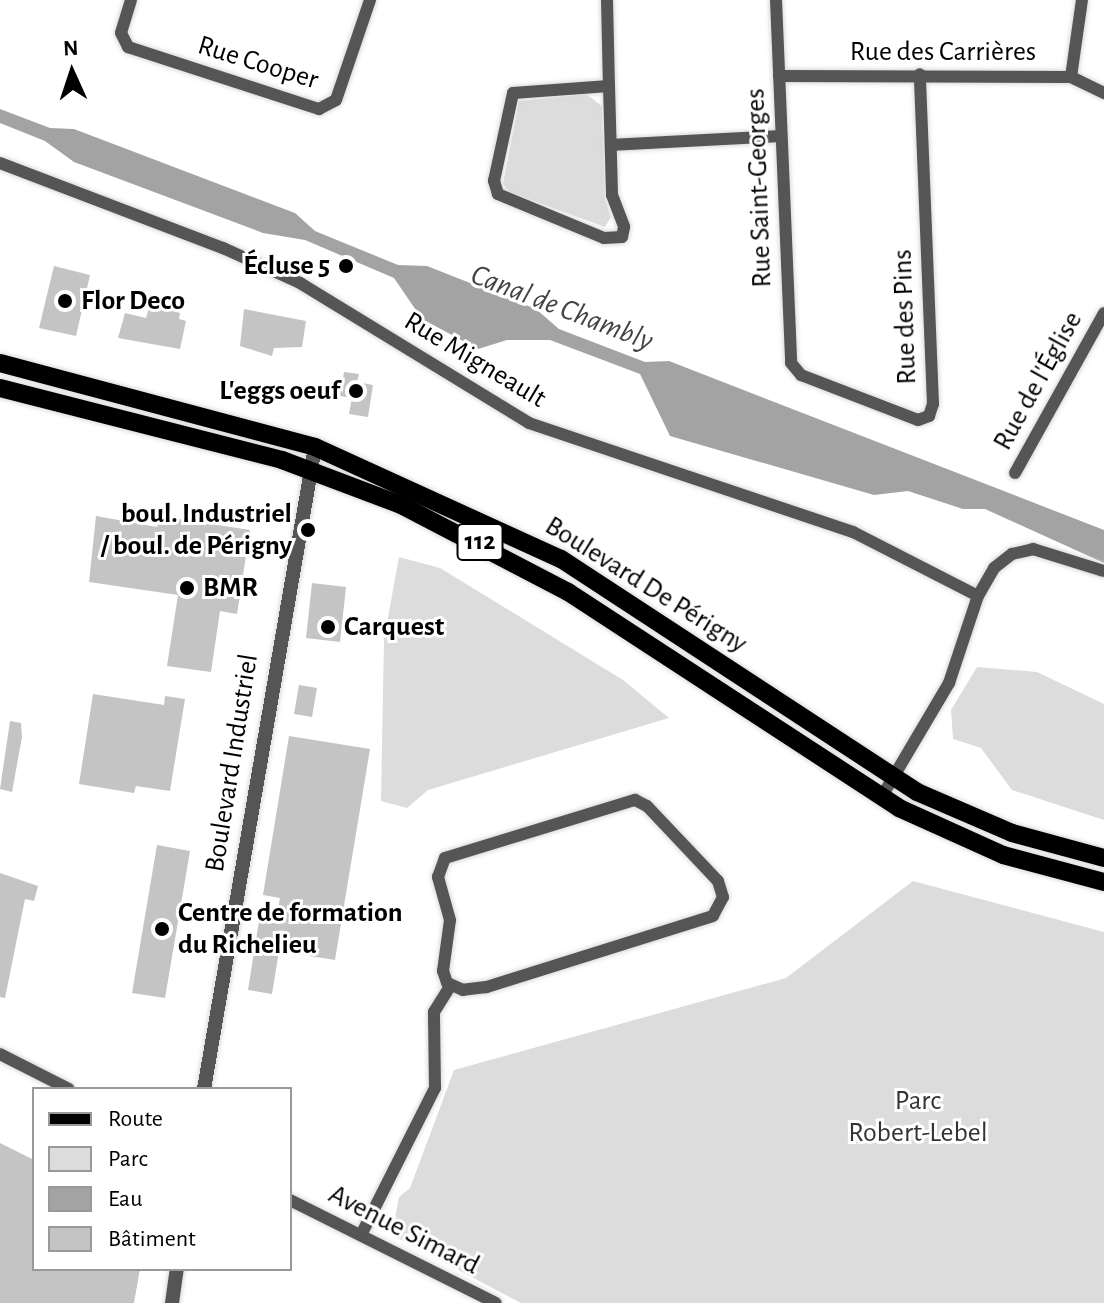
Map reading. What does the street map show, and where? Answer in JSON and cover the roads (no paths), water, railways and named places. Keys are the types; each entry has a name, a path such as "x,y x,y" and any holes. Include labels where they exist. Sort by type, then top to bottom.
{"main road":[{"name":"Boulevard De Périgny","path":"0,363 315,447 561,559 893,778 994,826 1104,858"},
{"name":"Boulevard De Périgny","path":"0,388 309,470 412,510 535,572 881,798 979,846 1104,882"}],"street":[{"name":"Rue Cooper","path":"131,0 121,29 128,47 323,109 336,100 370,0"},
{"path":"607,0 613,202 624,227 618,239 508,200 496,190 513,93 609,86"},
{"name":"Rue Saint-Georges","path":"776,0 790,356 797,373"},
{"path":"1071,77 1082,0"},
{"name":"Rue des Carrières","path":"779,76 920,74 1071,77 1104,93"},
{"name":"Rue des Pins","path":"797,373 910,419 923,420 931,412 920,74"},
{"path":"611,145 780,136"},
{"name":"Rue Migneault","path":"0,163 223,248 300,283 529,423 853,532 978,596"},
{"name":"Rue de l'Église","path":"1015,473 1104,313"},
{"name":"Boulevard Industriel","path":"204,1087 315,447"},
{"path":"881,798 949,683 978,596 994,568 1021,550 1045,551 1104,571"},
{"path":"635,800 647,806 720,885 719,909 697,924 486,987 450,986 443,971 450,920 438,877 442,862 452,853 635,800"},
{"path":"361,1235 435,1088 434,1012 450,986"},
{"path":"0,1054 65,1087"},
{"name":"Avenue Simard","path":"292,1201 496,1303"},
{"path":"172,1303 177,1271"}],"water":[{"path":"0,109 50,128 74,129 295,213 315,231 398,265 427,266 536,309 559,329 645,362 669,361 1104,530 1104,563 985,509 963,509 908,491 874,495 670,436 640,374 550,340 507,340 478,349 422,319 394,278 305,240 263,233 74,162 45,141 0,123"}],"place":[{"name":"Écluse 5","path":"346,266"},
{"name":"Flor Deco","path":"65,301"},
{"name":"L'eggs oeuf","path":"356,391"},
{"name":"boul. Industriel / boul. de Périgny","path":"308,530"},
{"name":"BMR","path":"187,588"},
{"name":"Carquest","path":"328,627"},
{"name":"Centre de formation du Richelieu","path":"162,929"}],"water label":[{"name":"Canal de Chambly","path":"562,308"}],"park label":[{"name":"Parc Robert-Lebel","path":"918,1117"}]}
